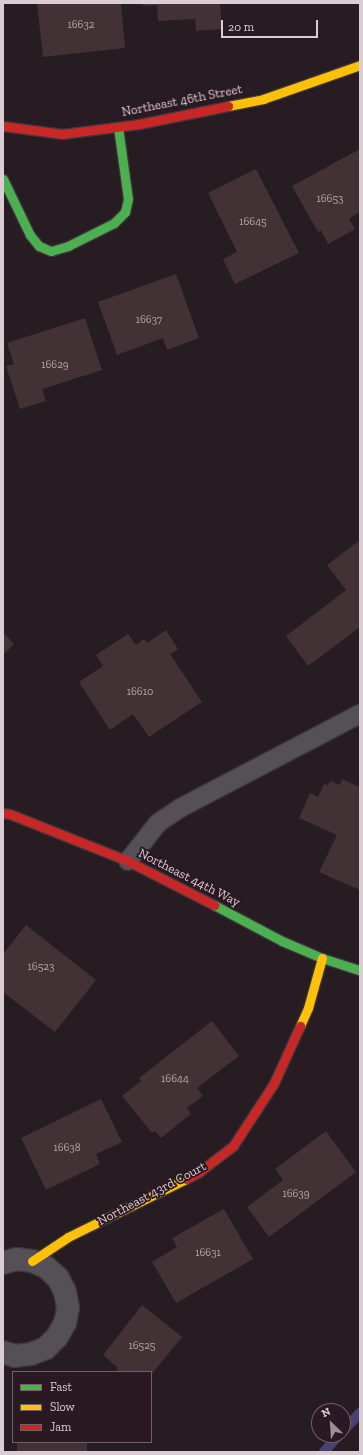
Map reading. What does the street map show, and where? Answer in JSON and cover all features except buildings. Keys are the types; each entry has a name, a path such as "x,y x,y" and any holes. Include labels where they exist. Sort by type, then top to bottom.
{"street":[{"name":"Northeast 46th Street","path":"3,126 62,134 118,127 263,99 360,65"},
{"path":"3,179 30,235 39,246 51,251 68,246 114,223 124,212 128,198 118,127"},
{"name":"Northeast 44th Way","path":"3,813 10,814 128,861 282,941 322,958 360,970"},
{"name":"Northeast 43rd Court","path":"32,1261 68,1237 199,1172 233,1146 274,1083 308,1008 322,958"},
{"path":"3,1262 16,1260 32,1261 46,1267 58,1278 65,1292 68,1308 65,1323 57,1337 46,1348 31,1354 16,1356 3,1352"}],"lane":[{"path":"128,861 158,823 180,808 360,714"}],"waterway":[{"path":"351,1423 360,1413"},
{"path":"324,1452 332,1443"}],"traffic: fast":[{"path":"3,179 30,235 39,246 51,251 68,246 114,223 125,212 128,199 118,127"},
{"path":"214,905 282,941 322,958 360,970"}],"traffic: slow":[{"path":"228,106 263,99 360,65"},
{"path":"300,1026 308,1008 322,958"},
{"path":"32,1261 68,1237 186,1179"}],"traffic: jam":[{"path":"3,126 62,134 139,124 228,106"},
{"path":"3,813 10,814 128,861 214,905"},
{"path":"186,1179 199,1172 233,1146 274,1083 300,1026"}]}
